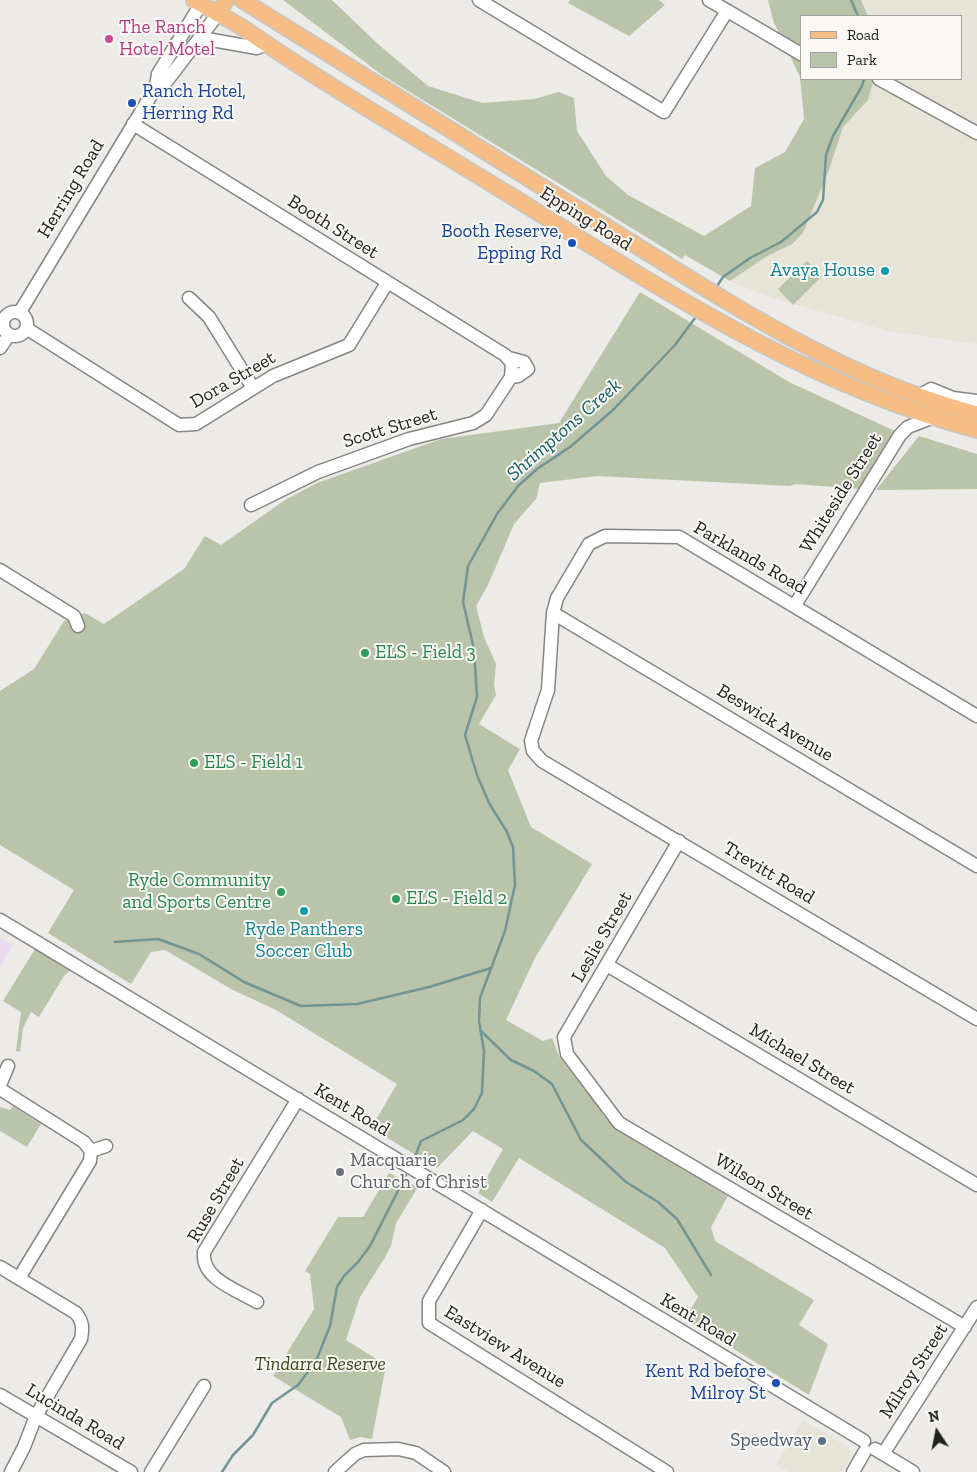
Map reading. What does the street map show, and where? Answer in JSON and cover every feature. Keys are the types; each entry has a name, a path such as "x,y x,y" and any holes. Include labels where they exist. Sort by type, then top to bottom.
{"main road":[{"name":"Herring Road","path":"218,14 226,0"},
{"name":"Epping Road","path":"242,0 257,5 694,281 813,351 854,371 918,396 977,414"},
{"name":"Epping Road","path":"200,1 266,44 679,300 733,331 828,377 934,417 977,430"}],"street":[{"path":"479,0 664,112 727,11"},
{"path":"709,0 800,53"},
{"name":"Herring Road","path":"20,312 156,87 158,74 200,1"},
{"name":"Herring Road","path":"156,87 166,82 218,14"},
{"path":"201,38 257,48 266,44"},
{"path":"881,80 977,133"},
{"name":"Booth Street","path":"133,124 510,361"},
{"name":"Dora Street","path":"26,328 179,425 196,424 273,376 349,345 387,283"},
{"path":"189,298 209,317 253,388"},
{"path":"11,312 20,312 27,321 26,328 21,334 9,335 4,329 3,320 11,312"},
{"path":"0,348 9,335"},
{"name":"Scott Street","path":"251,505 318,472 409,439 472,423 486,415 511,377 510,361"},
{"path":"918,396 931,389 953,398 977,401"},
{"name":"Whiteside Street","path":"795,605 903,430 934,417"},
{"name":"Parklands Road","path":"542,761 533,751 531,741 548,690 553,613 557,598 589,544 605,536 679,537 977,716"},
{"path":"0,570 74,616 78,626"},
{"name":"Beswick Avenue","path":"553,613 977,866"},
{"name":"Trevitt Road","path":"542,761 977,1018"},
{"name":"Leslie Street","path":"567,1054 564,1037 608,966 679,841"},
{"name":"Kent Road","path":"0,920 482,1210 872,1449 913,1472"},
{"name":"Michael Street","path":"608,966 977,1185"},
{"name":"Wilson Street","path":"567,1054 619,1123 965,1328"},
{"path":"0,1085 8,1066"},
{"path":"0,1089 84,1142 91,1150 90,1161 19,1278"},
{"name":"Ruse Street","path":"256,1302 212,1276 203,1262 204,1252 298,1099"},
{"path":"91,1150 106,1146"},
{"name":"Eastview Avenue","path":"482,1210 429,1302 429,1323 667,1472"},
{"path":"0,1267 76,1313 81,1320 83,1329 81,1339 36,1416 24,1448 11,1472"},
{"name":"Milroy Street","path":"853,1472 965,1328 977,1307"},
{"path":"151,1472 204,1386"},
{"name":"Lucinda Road","path":"0,1394 131,1472"},
{"path":"335,1472 355,1454 364,1450 398,1449 416,1453 441,1471"}],"shaded area":[{"path":"861,0 977,0 977,344 889,331 772,298 730,281 766,257 780,252 803,233 829,170 843,127 868,100 874,80 962,80 962,15 868,15"},
{"path":"0,937 13,945 0,967"},
{"path":"803,1420 848,1447 851,1456 841,1472 789,1472 776,1465"}],"green space":[{"path":"283,0 332,0 379,45 428,86 482,103 534,99 559,92 574,98 577,131 606,176 628,195 704,236 751,206 755,168 785,152 804,119 800,80 874,80 868,100 843,127 829,170 803,233 792,244 766,257 730,281 685,255 682,259 382,75"},
{"path":"570,0 659,0 665,5 629,36 568,3"},
{"path":"768,0 861,0 868,15 800,15 800,77 773,20"},
{"path":"807,261 822,276 793,305 778,289"},
{"path":"640,292 789,382 897,432 862,489 795,484 790,486 597,476 540,483 536,499 514,524 488,585 476,606 484,637 496,664 494,685 496,695 479,724 520,749 508,770 531,827 592,864 535,958 506,1020 543,1041 552,1038 559,1056 616,1129 728,1196 711,1227 715,1241 814,1300 799,1325 828,1344 809,1395 685,1319 698,1297 665,1248 519,1158 492,1202 478,1193 503,1149 473,1131 437,1168 371,1128 397,1084 276,1010 231,989 165,950 151,952 131,984 48,933 74,890 0,845 0,691 34,669 64,621 85,613 104,624 184,569 205,536 221,545 285,500 317,483 441,439 559,423"},
{"path":"919,436 977,454 977,489 876,490"},
{"path":"35,949 71,970 64,976 39,1017 31,1012 23,1028 20,1052 16,1051 21,1012 3,1001"},
{"path":"13,1106 41,1124 27,1147 0,1131 0,1107 10,1110"},
{"name":"Tindarra Reserve","path":"389,1173 418,1187 396,1223 391,1246 360,1297 346,1340 386,1365 372,1439 360,1437 350,1440 341,1417 273,1376 314,1309 310,1274 305,1271 338,1217 363,1217"}],"waterway":[{"name":"Shrimptons Creek","path":"851,0 858,15"},
{"name":"Shrimptons Creek","path":"715,289 723,277 750,258 781,242 817,212 823,200 826,155 833,136 864,80"},
{"name":"Shrimptons Creek","path":"414,1159 421,1141 463,1120 474,1109 482,1093 484,1051 479,1021 480,998 505,931 515,885 513,847 507,832 489,803 477,775 465,735 477,697 474,649 463,602 468,566 497,514 518,486 537,469 570,447 613,410 675,345 698,314"},
{"path":"115,942 158,939 199,954 244,982 301,1006 357,1004 429,987 491,968"},
{"path":"481,1031 511,1060 534,1071 552,1084 581,1140 626,1182 658,1202 677,1219 711,1275"},
{"name":"Shrimptons Creek","path":"222,1472 233,1455 253,1435 272,1403 298,1385 316,1361 330,1326 337,1287 370,1246 406,1175"}],"place":[{"name":"The Ranch Hotel Motel","path":"109,39"},
{"name":"Ranch Hotel, Herring Rd","path":"132,103"},
{"name":"Booth Reserve, Epping Rd","path":"572,243"},
{"name":"Avaya House","path":"885,271"},
{"name":"ELS - Field 3","path":"365,653"},
{"name":"ELS - Field 1","path":"194,763"},
{"name":"Ryde Community and Sports Centre","path":"281,892"},
{"name":"ELS - Field 2","path":"396,899"},
{"name":"Ryde Panthers Soccer Club","path":"304,911"},
{"name":"Macquarie Church of Christ","path":"340,1172"},
{"name":"Kent Rd before Milroy St","path":"776,1383"},
{"name":"Speedway","path":"822,1441"}]}
